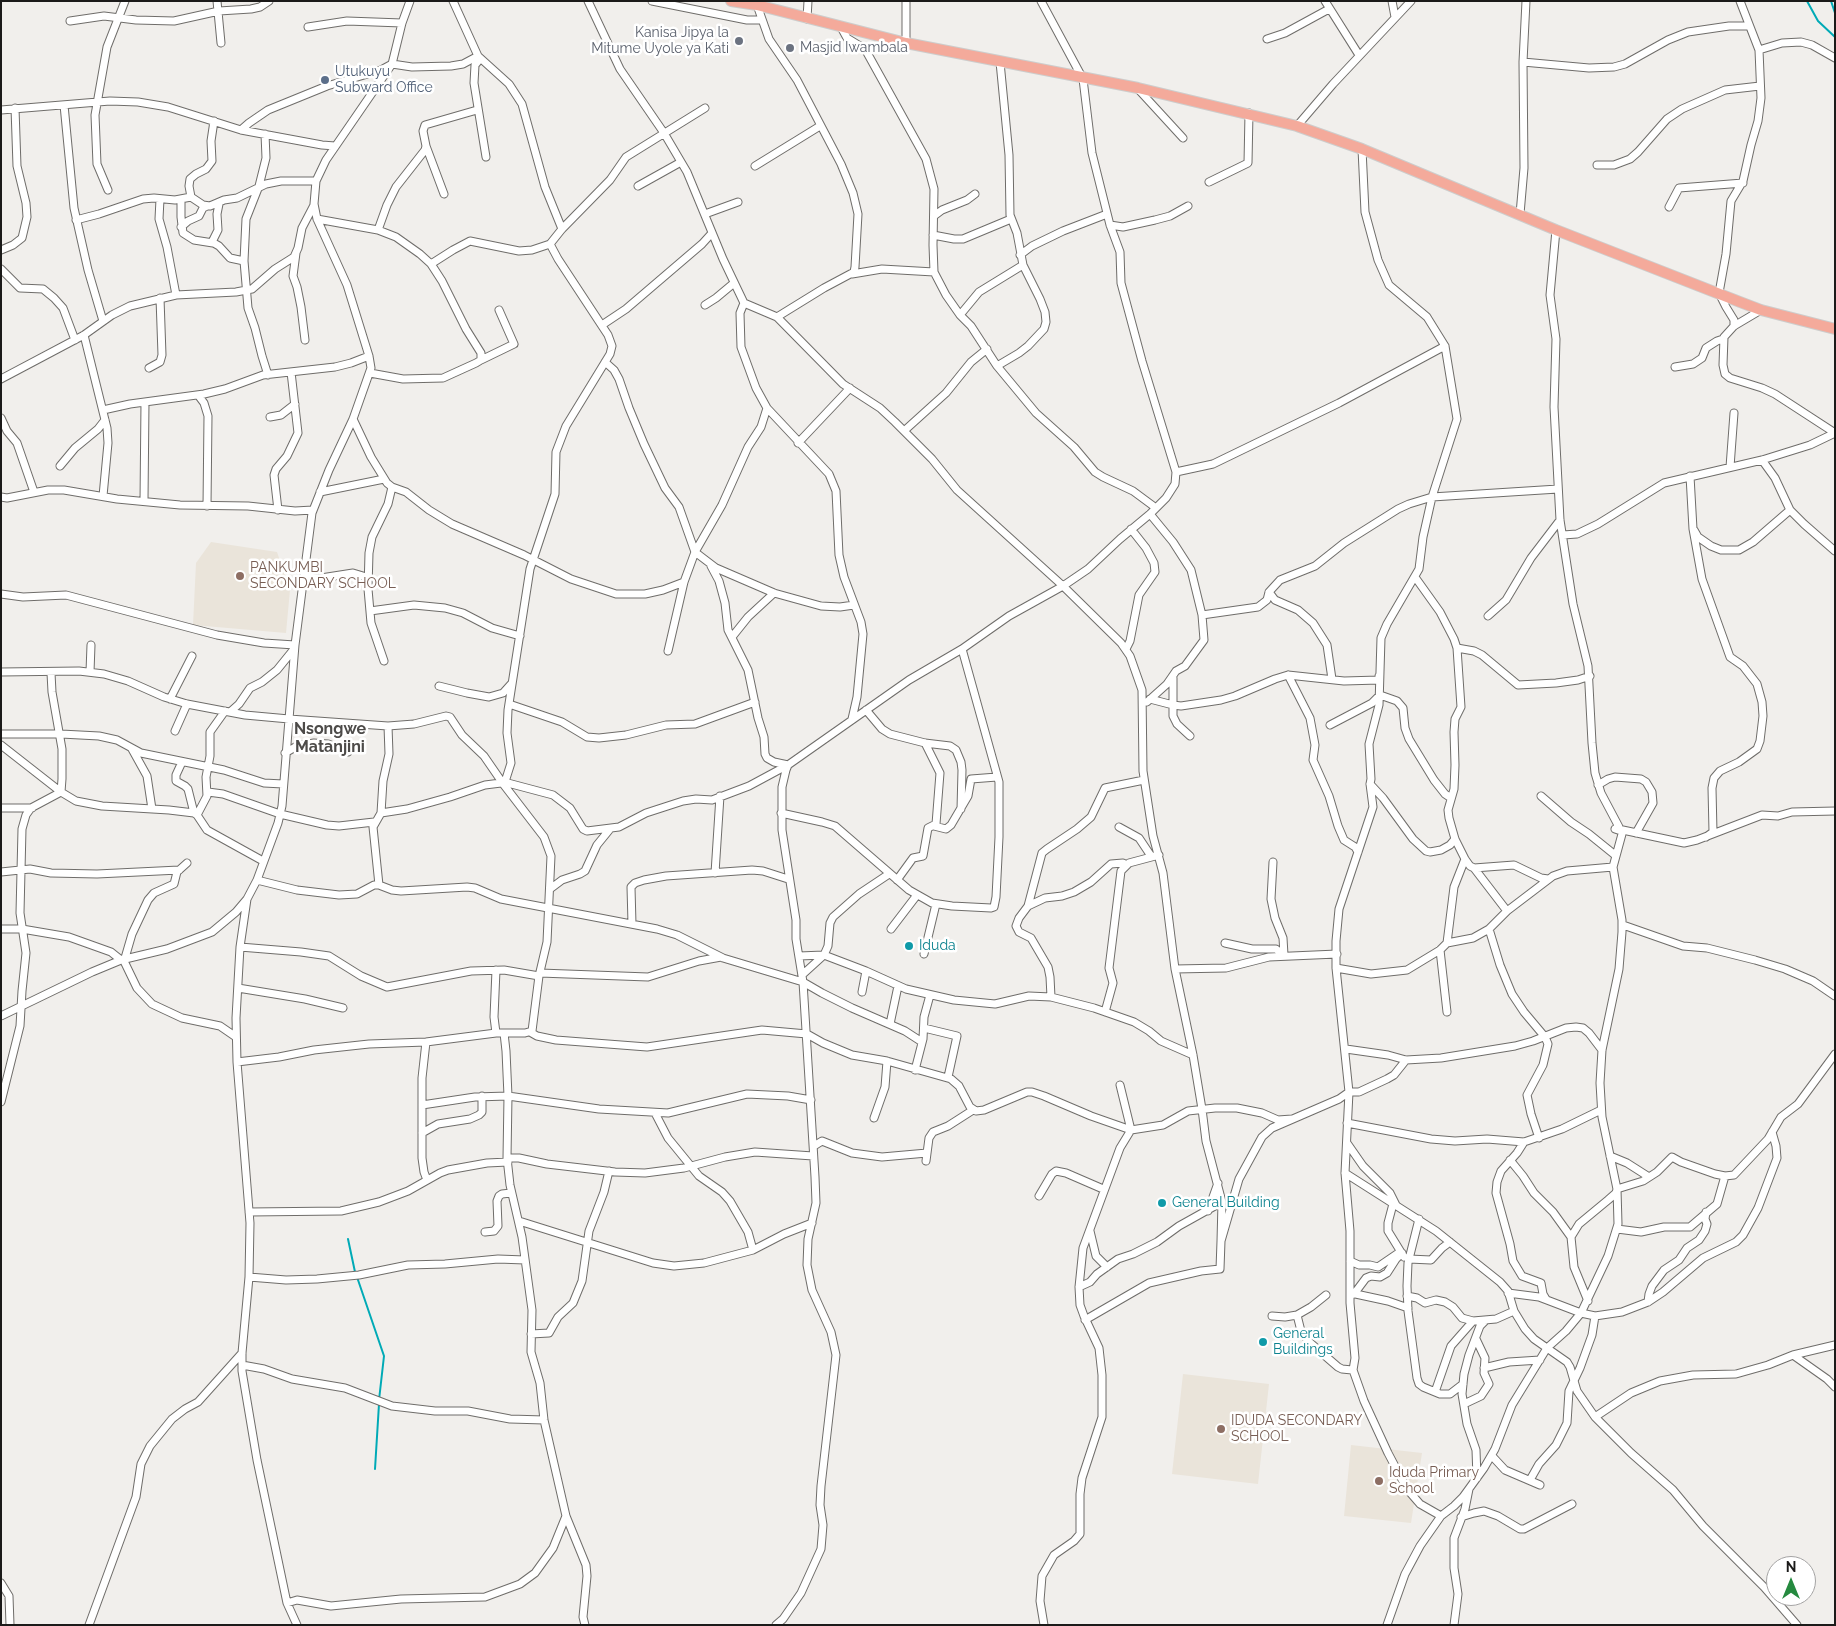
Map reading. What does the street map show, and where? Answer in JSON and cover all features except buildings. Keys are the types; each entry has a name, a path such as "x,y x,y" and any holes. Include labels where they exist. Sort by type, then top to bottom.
{"highway":[{"path":"732,1 757,5 906,43 1082,79 1138,88 1297,126 1362,149 1556,230 1762,310 1835,329"}],"street":[{"path":"108,190 98,169 95,115 107,47 125,1"},
{"path":"217,1 221,43"},
{"path":"70,21 98,16 174,21 219,11 251,9 260,7 268,1"},
{"path":"1,1016 123,959 168,948 212,932 230,919 247,899 257,880 280,814 294,647 313,510 328,470 353,419 370,373 370,356 347,285 317,219 314,204 316,181 321,168 335,146 392,64 402,23 410,1"},
{"path":"453,1 479,57 509,84 522,104 545,187 562,229"},
{"path":"652,1 747,20 762,20"},
{"path":"808,1 808,19"},
{"path":"906,1 906,43"},
{"path":"380,812 412,808 450,798 485,785 503,783 553,795 570,808 585,830 610,829 623,826 646,813 683,801 696,799 712,800 749,786 788,764 909,680 962,650 1009,616 1063,586 1088,569 1150,514 1173,488 1176,472 1142,361 1121,283 1120,252 1110,225 1090,143 1082,79 1041,1"},
{"path":"1325,1 1329,10 1360,55"},
{"path":"1392,1 1395,17"},
{"path":"1297,126 1411,1"},
{"path":"1520,214 1524,168 1523,62 1526,1"},
{"path":"1734,326 1734,320 1719,293 1726,254 1731,201 1743,183 1760,111 1759,50 1740,1"},
{"path":"589,2 618,64 681,162 744,303 777,317 843,384 880,408 904,430 932,459 957,490 1063,586 1126,650 1140,681 1142,690 1144,780 1155,856 1194,1055 1206,1141 1222,1202 1220,1269 1149,1282 1085,1320"},
{"path":"757,5 773,47 797,80 841,164 853,193 856,208 856,267 852,274"},
{"path":"1267,39 1284,33 1329,10"},
{"path":"308,27 347,21 402,23"},
{"path":"1523,62 1589,68 1614,67 1625,64 1668,40 1688,32 1729,26 1749,26"},
{"path":"841,27 847,38 865,49 922,151 930,170 934,189 934,272 960,315 971,326 998,366 1036,413 1074,447 1095,472 1103,478 1133,491 1156,508"},
{"path":"1759,50 1782,43 1801,42 1812,45 1835,58"},
{"path":"241,130 249,122 268,110 327,86 381,70 392,64 451,66 463,64 479,57"},
{"path":"479,57 474,70 474,92 486,157"},
{"path":"998,366 1028,346 1040,335 1046,325 1045,312 1023,265 1017,232 1009,209 1009,156 1000,62"},
{"path":"1597,165 1614,164 1630,159 1667,119 1682,109 1725,90 1760,86"},
{"path":"1138,88 1183,138"},
{"path":"1,110 98,102 124,101 152,104 168,107 241,130 335,146"},
{"path":"64,105 71,188 76,220 103,322"},
{"path":"1,250 22,238 27,217 26,203 17,166 15,108"},
{"path":"431,264 470,241 519,251 532,250 550,244 562,229 610,180 626,157 705,108"},
{"path":"444,194 426,146 423,131 425,125 478,110"},
{"path":"1208,182 1248,163 1248,113"},
{"path":"191,197 190,179 206,170 212,162 211,141 214,121"},
{"path":"756,166 820,126"},
{"path":"265,134 266,158 259,186 246,219 244,261 248,308 268,375"},
{"path":"378,230 392,194 421,157 426,146"},
{"path":"1362,149 1365,212 1373,245 1385,279 1399,295 1427,317 1446,346 1457,419 1432,497 1423,537 1420,563 1415,578 1382,633 1379,676 1380,705 1369,744 1370,784 1373,806 1339,909 1337,926 1336,968 1349,1092 1345,1173 1353,1294 1355,1358 1353,1370 1358,1386 1388,1453 1407,1489 1420,1504 1441,1516"},
{"path":"638,186 681,162"},
{"path":"181,227 199,216 202,208 218,204 224,200 237,198 259,186 281,181 316,181"},
{"path":"1669,208 1679,188 1743,183"},
{"path":"934,216 942,210 967,200 975,194"},
{"path":"76,220 107,212 136,200 154,198 181,200 191,197 207,206"},
{"path":"160,199 159,219 167,247 176,294"},
{"path":"181,200 181,227 186,236 219,246 230,258 244,261"},
{"path":"705,214 738,202"},
{"path":"213,244 212,239 218,230 218,204"},
{"path":"305,340 301,307 293,276 302,228 314,204"},
{"path":"1110,225 1123,226 1155,220 1170,216 1188,206"},
{"path":"1020,255 1032,246 1055,234 1107,214"},
{"path":"317,219 378,230 408,244 431,264 479,350 481,360"},
{"path":"933,235 954,240 1011,219"},
{"path":"1556,230 1550,295 1556,339 1554,407 1560,520 1573,604 1590,676 1592,743 1598,786 1606,805 1619,827 1615,829"},
{"path":"602,325 626,309 702,244 712,233"},
{"path":"503,783 511,763 507,733 509,704 520,636 533,559 555,494 556,458 560,440 575,409 605,362 612,346 602,325 558,260 550,244"},
{"path":"1,379 84,335 130,306 176,294 246,291 256,287 275,269 294,257 296,252"},
{"path":"960,315 979,292 1023,265"},
{"path":"1,269 17,287 23,289 43,289 59,303 66,315 75,340"},
{"path":"777,317 824,288 852,274 882,269 934,272"},
{"path":"705,305 734,283"},
{"path":"149,368 160,362 162,355 160,298"},
{"path":"744,303 740,313 739,332 741,348 756,388 766,408 829,474 833,481 837,497 839,555 844,577 864,634 857,696 852,719"},
{"path":"370,373 403,379 443,378 469,368 514,344 499,310"},
{"path":"1675,367 1697,362 1702,358 1706,348 1723,339 1734,326 1762,310"},
{"path":"84,335 103,410 108,443 103,496"},
{"path":"1562,535 1577,534 1598,524 1660,485 1690,476 1762,460 1824,440 1835,433 1775,394 1726,375 1723,365 1723,339"},
{"path":"1176,472 1213,464 1339,403 1446,346"},
{"path":"904,430 946,393 971,362 987,349"},
{"path":"103,410 198,395 225,389 268,375 345,365 370,356"},
{"path":"605,362 614,370 619,379 644,444 665,488 679,507 695,552 708,562 735,577 774,593 821,606 840,607 854,605"},
{"path":"278,510 274,475 276,469 287,456 298,434 291,372"},
{"path":"798,443 850,388"},
{"path":"198,395 204,403 208,416 206,506"},
{"path":"144,501 145,402"},
{"path":"270,418 281,415 295,404"},
{"path":"668,651 684,582 695,552 722,505 748,447 761,427 766,408"},
{"path":"1730,467 1734,413"},
{"path":"1,418 7,431 17,443 34,492"},
{"path":"353,419 364,444 384,479 392,487 406,492 428,510 452,524 533,559 571,579 616,594 645,594 684,582"},
{"path":"60,466 75,448 98,429 105,420"},
{"path":"1762,460 1775,478 1790,510 1835,551"},
{"path":"1690,476 1690,503 1693,529 1702,579 1730,657 1743,666 1756,684 1762,702 1763,716 1760,741 1757,748 1739,762 1722,770 1714,778 1712,788 1713,832 1706,837"},
{"path":"320,492 384,479"},
{"path":"384,661 371,623 368,579 369,553 372,537 388,504 392,487"},
{"path":"1202,615 1258,607 1267,600 1269,592 1285,577 1315,566 1332,551 1398,509 1432,497 1558,489"},
{"path":"1,497 6,498 48,490 64,490 144,501 206,506 248,506 295,511 313,510"},
{"path":"1693,529 1698,537 1712,546 1722,550 1739,550 1753,542 1790,510"},
{"path":"1142,707 1173,677 1176,671 1185,666 1204,641 1202,615 1191,570 1173,542 1150,514"},
{"path":"1488,616 1506,600 1531,558 1560,520"},
{"path":"1126,650 1130,641 1140,595 1155,572 1154,563 1146,548 1131,529"},
{"path":"708,562 719,581 725,603 728,630 746,666 764,737 764,748 767,758 777,763 788,764"},
{"path":"304,577 321,578 353,573 368,579"},
{"path":"1415,578 1440,612 1457,648 1461,707 1455,719 1456,765 1448,818 1465,860 1474,868 1507,911"},
{"path":"1269,592 1275,600 1298,610 1313,623 1327,645 1332,679"},
{"path":"732,637 748,617 774,593"},
{"path":"1,594 23,597 66,595 217,636 294,647"},
{"path":"370,611 414,605 445,608 462,613 492,628 520,636"},
{"path":"90,672 91,645"},
{"path":"195,814 204,803 208,792 206,777 210,751 210,732 227,712 239,704 250,688 262,682 277,670 294,647"},
{"path":"1457,648 1474,651 1482,655 1519,686 1556,683 1590,676"},
{"path":"781,814 834,826 917,896 936,904 981,908 995,906 999,837 999,788 962,650"},
{"path":"170,698 192,656"},
{"path":"1,672 90,672 128,681 186,704 227,712 289,719 388,726 414,724 448,716 462,735 484,756 547,843 550,856 547,942 539,975 534,1024 530,1032"},
{"path":"51,673 52,692 61,734 61,792"},
{"path":"1150,699 1173,705 1220,700 1288,675 1332,679 1335,681 1379,680 1379,676"},
{"path":"1288,675 1310,718 1315,745 1313,760 1329,796 1340,831 1346,842 1355,847 1358,852"},
{"path":"1173,677 1172,716 1174,721 1190,736"},
{"path":"438,686 490,697 503,693 513,682"},
{"path":"1380,695 1397,701 1402,706 1405,728 1409,738 1434,780 1445,794 1451,798"},
{"path":"1330,726 1372,704 1380,695"},
{"path":"509,704 562,722 587,737 599,738 666,726 695,724 754,702"},
{"path":"174,731 186,704"},
{"path":"866,710 882,729 890,734 926,743 950,746 956,751 962,770 962,809"},
{"path":"388,726 389,754 383,780 380,812 374,822 379,884 386,889 401,891 475,888 501,899 632,924 677,935 723,958 803,979 822,993 905,1031 922,1042"},
{"path":"1,734 61,734 108,738 141,753 230,772 271,784 283,784"},
{"path":"285,753 297,746 314,743 328,744 348,752"},
{"path":"926,743 940,773 936,822 934,826"},
{"path":"1,745 61,792 76,801 88,805 195,814"},
{"path":"132,749 146,776 152,809"},
{"path":"182,762 176,775 176,782 188,789 195,814 207,830 263,861"},
{"path":"776,1625 782,1622 801,1593 821,1549 823,1525 820,1505 821,1486 836,1363 836,1349 831,1332 812,1290 808,1274 806,1250 816,1203 814,1146 803,979 796,939 796,920 783,844 782,787 788,764"},
{"path":"896,880 914,857 923,856 928,828 934,826 948,828 962,809 969,793 971,779 997,777"},
{"path":"1598,786 1612,778 1641,779 1646,782 1653,794 1653,803 1636,833"},
{"path":"1051,997 1048,967 1031,938 1018,932 1016,922 1028,906 1037,869 1044,851 1077,829 1091,817 1105,788 1144,780"},
{"path":"1370,784 1384,798 1413,839 1426,851 1440,850 1450,845 1455,838"},
{"path":"1,1102 20,1026 26,953 20,914 22,829 26,815 32,808 61,792"},
{"path":"208,792 222,794 280,814 335,826 374,822"},
{"path":"715,873 720,796"},
{"path":"1542,796 1571,822 1590,834 1615,855"},
{"path":"1,808 32,808"},
{"path":"1615,829 1684,843 1706,837 1762,815 1778,816 1792,812 1835,811"},
{"path":"1119,827 1139,838 1155,856"},
{"path":"550,889 559,882 585,871 597,844 610,829"},
{"path":"1387,1625 1411,1560 1441,1516 1454,1506 1492,1456 1512,1405 1547,1348 1566,1331 1581,1313 1608,1256 1617,1229 1617,1189 1601,1110 1600,1083 1602,1050 1619,969 1623,925 1613,867 1622,834 1621,831 1615,829"},
{"path":"1105,1012 1113,983 1109,968 1121,871 1126,865 1155,856"},
{"path":"1447,943 1454,887 1465,860"},
{"path":"1274,862 1271,899 1275,918 1283,938 1285,955"},
{"path":"1,872 30,869 51,873 97,874 178,870 187,863"},
{"path":"1028,906 1045,898 1074,892 1091,882 1111,864 1123,863 1126,865"},
{"path":"1474,868 1514,866 1541,878 1548,879"},
{"path":"1336,968 1371,974 1407,970 1440,950 1447,943 1473,938 1489,929 1507,911 1548,879 1567,871 1613,867"},
{"path":"123,959 148,900 154,893 174,884 178,870"},
{"path":"632,924 630,892 631,887 635,883 661,877 758,870 788,879"},
{"path":"803,979 824,955 828,946 830,923 833,917 859,894 889,874"},
{"path":"257,880 303,891 339,895 357,894 379,884"},
{"path":"892,929 917,896"},
{"path":"247,899 240,947 236,1037 249,1212 249,1278 242,1364 257,1460 287,1603 297,1625"},
{"path":"924,954 936,904"},
{"path":"1623,925 1683,946 1707,948 1785,969 1812,980 1835,996"},
{"path":"1,929 22,928 78,940 111,952 123,959 137,988 152,1004 182,1018 220,1026 236,1037"},
{"path":"1489,929 1500,965 1512,994 1524,1012 1545,1036 1548,1046 1546,1059 1527,1095 1539,1138"},
{"path":"1225,943 1252,949 1273,949 1285,955"},
{"path":"240,947 329,956 360,976 387,987 462,972 496,970 539,975 648,977 704,959 723,958"},
{"path":"1440,950 1447,1012"},
{"path":"1176,969 1226,968 1258,959 1285,955 1337,954"},
{"path":"799,956 824,955 898,986 930,995 995,1004 1029,996 1051,997 1139,1024 1161,1041 1194,1055"},
{"path":"496,970 494,1017 506,1051 508,1160 511,1192 519,1221 532,1310 531,1352 540,1383 544,1420 566,1516 586,1565 587,1576 583,1616 585,1625"},
{"path":"862,992 866,971"},
{"path":"890,1024 898,986"},
{"path":"238,988 305,999 343,1008"},
{"path":"915,1070 922,1042 924,1017 930,995"},
{"path":"924,1028 957,1036 948,1077"},
{"path":"1346,1049 1388,1055 1406,1060 1441,1058 1526,1043 1566,1028 1580,1028 1589,1033 1602,1050"},
{"path":"237,1062 273,1058 314,1050 369,1044 426,1042 500,1033 521,1034 530,1032 537,1036 556,1040 647,1047 762,1030 807,1034 852,1055 887,1061 915,1070 948,1077 959,1086 973,1110"},
{"path":"426,1042 422,1078 422,1165 427,1180"},
{"path":"1617,1189 1635,1185 1649,1177 1673,1157 1693,1167 1724,1176 1736,1174 1764,1143 1781,1117 1798,1104 1835,1054"},
{"path":"1221,1241 1239,1179 1266,1133 1292,1119 1339,1099 1349,1092 1359,1092 1387,1079 1394,1075 1406,1060"},
{"path":"874,1118 885,1087 887,1061"},
{"path":"1044,1625 1040,1593 1042,1576 1054,1555 1074,1541 1080,1534 1082,1478 1102,1417 1102,1375 1099,1348 1080,1305 1079,1287 1081,1258 1120,1148 1131,1130 1120,1085"},
{"path":"926,1161 929,1138 933,1132 948,1126 973,1110 984,1110 1027,1092 1044,1096 1091,1116 1131,1130 1160,1126 1184,1112 1202,1109 1237,1108 1262,1113 1278,1120 1292,1119"},
{"path":"422,1105 482,1096 508,1096 599,1109 668,1113 747,1094 788,1096 811,1100"},
{"path":"422,1133 438,1124 479,1116 482,1112 482,1096"},
{"path":"1347,1123 1431,1139 1487,1139 1524,1142 1562,1129 1601,1110"},
{"path":"655,1113 668,1138 691,1166 705,1182 722,1192 730,1201 748,1232 753,1250"},
{"path":"1508,1293 1533,1295 1581,1313 1595,1316 1622,1312 1648,1302 1704,1258 1736,1242 1743,1235 1758,1208 1777,1158 1772,1132"},
{"path":"813,1135 822,1141 852,1153 882,1157 927,1153"},
{"path":"814,1146 822,1141"},
{"path":"1524,1142 1501,1171 1496,1187 1512,1260 1522,1276 1541,1283 1542,1292 1546,1299"},
{"path":"1346,1143 1363,1166 1390,1193 1395,1204 1388,1223 1388,1231 1409,1261"},
{"path":"249,1212 322,1213 341,1211 379,1202 415,1188 440,1173 467,1166 519,1158 547,1164 609,1171 657,1172 691,1166 725,1156 756,1152 813,1156"},
{"path":"1610,1156 1627,1162 1649,1177"},
{"path":"1510,1160 1534,1193 1553,1212 1571,1237 1574,1267 1588,1301"},
{"path":"532,1334 549,1333 558,1318 573,1303 582,1281 589,1231 604,1192 609,1171"},
{"path":"1039,1196 1052,1174 1056,1171 1066,1173 1104,1189"},
{"path":"1345,1173 1419,1219 1500,1282 1508,1293 1514,1311 1524,1328 1534,1339 1570,1366 1573,1380 1582,1400 1631,1453 1673,1490 1703,1526 1764,1587 1798,1625"},
{"path":"1617,1229 1641,1232 1664,1227 1687,1228 1717,1204 1724,1176"},
{"path":"1208,1211 1218,1183"},
{"path":"1571,1237 1579,1224 1616,1193 1617,1189"},
{"path":"486,1232 494,1231 498,1226 497,1201 499,1196 511,1192"},
{"path":"1079,1287 1090,1282 1107,1266 1122,1257 1133,1254 1157,1242 1179,1226 1222,1202"},
{"path":"1648,1302 1652,1286 1664,1270 1679,1260 1687,1248 1699,1240 1705,1231 1707,1224 1705,1219 1706,1212"},
{"path":"1419,1219 1409,1261 1407,1296 1417,1378 1419,1384 1424,1387 1435,1392 1450,1394 1463,1384"},
{"path":"519,1221 653,1263 674,1266 704,1263 753,1250 784,1234 812,1223"},
{"path":"1090,1231 1096,1256 1107,1266"},
{"path":"1409,1261 1431,1260 1450,1242"},
{"path":"1350,1261 1359,1266 1370,1265 1378,1267 1392,1256 1402,1252"},
{"path":"1353,1294 1366,1278 1380,1277 1387,1273 1402,1252"},
{"path":"249,1278 286,1280 359,1275 408,1265 498,1259 525,1260"},
{"path":"1353,1294 1388,1301 1408,1308"},
{"path":"1272,1316 1285,1317 1297,1315 1312,1307 1326,1295"},
{"path":"1407,1296 1425,1303 1436,1300 1445,1302 1453,1307 1459,1316 1472,1321 1500,1318 1514,1311"},
{"path":"1297,1315 1301,1331 1308,1341 1338,1367 1352,1370"},
{"path":"1530,1480 1538,1464 1552,1451 1564,1430 1568,1414 1569,1391 1592,1335 1595,1316"},
{"path":"1435,1392 1451,1346 1472,1321"},
{"path":"1477,1478 1476,1450 1469,1430 1464,1404 1463,1384 1466,1364 1482,1324 1485,1321"},
{"path":"1464,1404 1482,1396 1488,1387 1484,1368 1485,1358 1476,1339"},
{"path":"1596,1416 1631,1394 1660,1381 1693,1375 1736,1374 1835,1345"},
{"path":"89,1625 136,1497 141,1464 150,1446 172,1419 198,1402 242,1353"},
{"path":"1793,1356 1827,1379 1835,1387"},
{"path":"1484,1368 1509,1362 1540,1360"},
{"path":"242,1364 264,1369 292,1379 345,1388 392,1406 435,1411 468,1411 510,1419 544,1420"},
{"path":"1492,1456 1504,1470 1540,1485"},
{"path":"1454,1625 1458,1594 1454,1568 1454,1538 1467,1503 1469,1488"},
{"path":"1461,1518 1474,1513 1484,1512 1498,1516 1520,1529 1524,1529 1572,1504"},
{"path":"287,1603 297,1600 331,1606 401,1599 485,1597 520,1584 535,1573 553,1548 566,1516"},
{"path":"1,1583 8,1596 10,1625"}],"shaded area":[{"name":"PANKUMBI SECONDARY SCHOOL","path":"211,542 277,552 290,590 286,633 193,625 196,563"},
{"name":"IDUDA SECONDARY SCHOOL","path":"1183,1374 1269,1384 1258,1484 1172,1474"},
{"path":"1351,1445 1422,1453 1411,1523 1344,1516"}],"waterway":[{"path":"1807,1 1818,21 1835,37"},
{"path":"1831,1 1835,13"},
{"path":"348,1239 355,1272"},
{"path":"357,1277 384,1356 379,1400"},
{"path":"375,1469 379,1404"}],"place":[{"name":"Kanisa Jipya la Mitume Uyole ya Kati","path":"739,41"},
{"name":"Masjid Iwambala","path":"790,48"},
{"name":"Utukuyu Subward Office","path":"325,80"},
{"name":"PANKUMBI SECONDARY SCHOOL","path":"240,576"},
{"name":"Iduda","path":"909,946"},
{"name":"General Building","path":"1162,1203"},
{"name":"General Buildings","path":"1263,1342"},
{"name":"IDUDA SECONDARY SCHOOL","path":"1221,1429"},
{"name":"Iduda Primary School","path":"1379,1481"}],"district":[{"name":"Nsongwe Matanjini","path":"330,738"}]}
